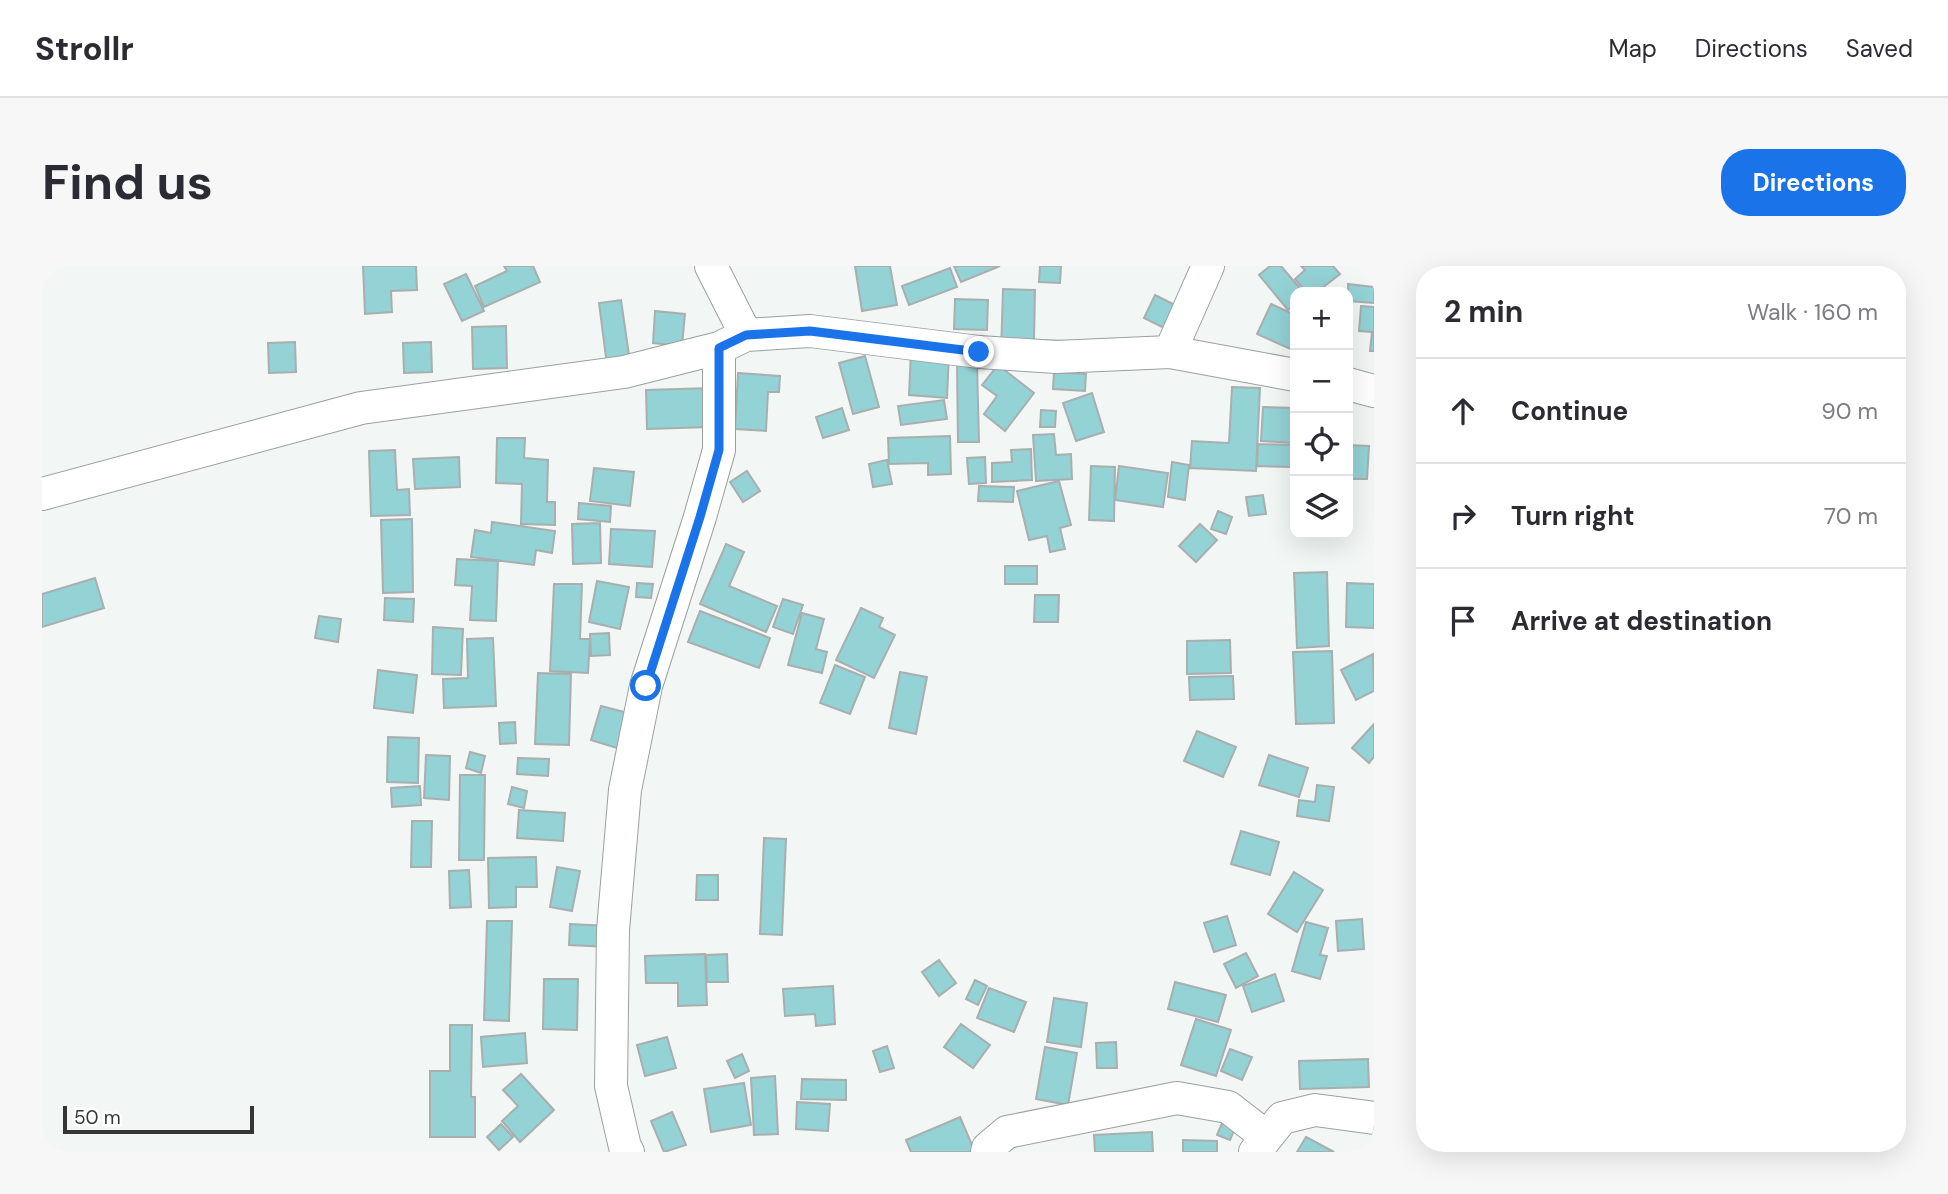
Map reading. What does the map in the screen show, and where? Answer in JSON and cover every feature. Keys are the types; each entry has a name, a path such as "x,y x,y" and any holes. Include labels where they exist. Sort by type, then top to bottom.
{"street":[{"path":"628,1152 611,1086 613,930 625,790 646,686 719,450 733,341 711,266"},
{"path":"1170,352 1208,266"},
{"path":"42,494 361,408 624,372 733,341 810,331 979,352 1056,358 1170,352 1290,374"},
{"path":"1353,385 1374,391"},
{"path":"987,1152 988,1148 1007,1132 1177,1098 1228,1107 1261,1145 1282,1118 1315,1110 1374,1118"}],"building":[{"path":"363,266 416,266 417,290 391,291 392,312 365,314"},
{"path":"504,266 533,266 540,282 484,307 475,286 507,271"},
{"path":"855,266 890,266 897,305 862,311"},
{"path":"954,266 1000,266 961,282"},
{"path":"1040,266 1061,266 1060,283 1039,282"},
{"path":"1270,266 1281,266 1299,287 1290,287 1290,308 1288,310 1259,275"},
{"path":"1301,266 1333,266 1340,274 1323,287 1302,287 1295,279 1305,270"},
{"path":"950,268 957,287 909,305 902,286"},
{"path":"466,274 484,311 462,321 444,284"},
{"path":"1348,284 1374,287 1374,303 1353,301 1353,287 1348,287"},
{"path":"1003,289 1035,290 1034,340 1066,341 1066,354 1001,352"},
{"path":"1155,295 1177,306 1166,329 1144,318"},
{"path":"955,299 988,300 987,330 954,329"},
{"path":"621,300 630,362 607,365 599,303"},
{"path":"1271,304 1290,313 1290,349 1257,334"},
{"path":"1361,306 1374,307 1374,351 1370,351 1372,332 1359,331"},
{"path":"655,311 685,314 682,346 653,343"},
{"path":"506,326 507,368 473,369 472,327"},
{"path":"295,342 296,372 269,373 268,343"},
{"path":"431,342 432,372 404,373 403,343"},
{"path":"911,351 949,353 947,398 909,395"},
{"path":"865,356 879,407 853,414 839,363"},
{"path":"957,363 977,363 979,442 958,442"},
{"path":"998,365 1034,393 1005,431 984,414 997,396 982,385"},
{"path":"1054,372 1086,374 1085,391 1053,389"},
{"path":"738,373 780,376 779,392 768,392 766,431 735,429"},
{"path":"1232,387 1260,388 1256,471 1190,468 1192,441 1229,443"},
{"path":"710,388 711,427 647,429 646,390"},
{"path":"1092,393 1104,432 1076,441 1063,403"},
{"path":"944,400 947,419 901,425 898,406"},
{"path":"1263,407 1290,408 1290,443 1261,441"},
{"path":"842,408 849,430 823,438 816,417"},
{"path":"1041,410 1056,411 1055,427 1040,427"},
{"path":"1054,434 1056,455 1071,454 1072,479 1036,481 1033,435"},
{"path":"950,436 951,474 928,475 928,463 889,464 888,438"},
{"path":"497,438 525,438 524,458 548,460 547,502 555,502 555,525 521,524 522,484 496,483"},
{"path":"1258,444 1290,445 1290,467 1257,466"},
{"path":"1353,445 1369,446 1367,479 1353,479"},
{"path":"1031,449 1032,480 992,482 992,463 1012,462 1011,450"},
{"path":"395,450 397,490 409,489 410,515 371,516 369,451"},
{"path":"459,457 460,487 415,489 413,459"},
{"path":"985,457 986,483 969,484 967,458"},
{"path":"887,460 892,484 873,487 869,464"},
{"path":"1172,462 1189,465 1185,500 1168,497"},
{"path":"1091,466 1115,467 1114,521 1089,520"},
{"path":"1119,466 1168,473 1163,507 1115,500"},
{"path":"594,468 634,472 630,506 590,501"},
{"path":"747,471 760,491 743,502 730,482"},
{"path":"1059,481 1071,525 1060,528 1065,549 1050,552 1047,536 1029,540 1017,491"},
{"path":"979,486 1014,487 1013,502 978,501"},
{"path":"1263,495 1266,514 1249,516 1246,497"},
{"path":"579,503 611,506 610,522 578,519"},
{"path":"1218,511 1232,517 1226,534 1211,529"},
{"path":"412,519 413,592 383,593 381,520"},
{"path":"492,522 555,531 552,553 536,550 534,565 471,557 475,530 491,533"},
{"path":"600,523 601,563 573,564 572,524"},
{"path":"1200,524 1217,540 1196,562 1179,546"},
{"path":"611,529 655,531 652,567 609,564"},
{"path":"726,544 744,552 729,586 777,606 766,632 700,604"},
{"path":"457,559 498,561 496,621 470,620 472,586 455,585"},
{"path":"1005,566 1037,566 1037,584 1005,584"},
{"path":"1327,572 1329,646 1297,648 1294,573"},
{"path":"95,578 104,608 42,627 42,594"},
{"path":"597,581 629,587 620,629 589,622"},
{"path":"637,583 653,584 651,598 636,597"},
{"path":"1347,583 1374,584 1374,628 1346,627"},
{"path":"554,584 582,584 580,639 590,639 588,673 550,671"},
{"path":"1035,595 1059,595 1058,622 1034,622"},
{"path":"385,598 414,599 413,622 384,620"},
{"path":"783,599 803,605 793,634 773,627"},
{"path":"861,608 883,618 879,627 895,635 874,678 836,660"},
{"path":"700,611 770,638 759,668 688,642"},
{"path":"802,613 824,619 816,649 827,652 822,673 788,665"},
{"path":"319,616 341,619 338,642 315,638"},
{"path":"433,627 463,629 461,675 432,674"},
{"path":"609,633 610,655 591,656 590,634"},
{"path":"493,638 496,706 444,708 443,679 468,678 467,639"},
{"path":"1230,640 1231,673 1187,674 1187,641"},
{"path":"1332,651 1334,723 1296,724 1293,652"},
{"path":"1373,654 1374,691 1356,700 1341,670"},
{"path":"835,665 865,677 850,714 820,703"},
{"path":"378,670 417,675 413,713 374,708"},
{"path":"900,672 927,677 916,734 889,728"},
{"path":"538,673 571,674 569,745 535,744"},
{"path":"1233,676 1234,699 1190,700 1189,677"},
{"path":"601,706 628,713 617,748 591,740"},
{"path":"515,722 516,743 500,744 499,723"},
{"path":"1374,724 1374,757 1369,763 1352,748"},
{"path":"1197,731 1236,747 1223,777 1184,761"},
{"path":"388,737 419,738 418,783 387,782"},
{"path":"470,752 485,756 481,773 466,768"},
{"path":"426,755 450,756 449,800 424,798"},
{"path":"1269,755 1308,768 1299,797 1259,785"},
{"path":"518,758 549,759 548,776 517,774"},
{"path":"460,775 485,775 484,860 459,860"},
{"path":"1317,785 1334,787 1329,821 1297,816 1299,800 1315,802"},
{"path":"420,786 421,805 392,807 391,788"},
{"path":"512,787 527,791 524,808 508,804"},
{"path":"519,810 565,813 563,841 517,838"},
{"path":"412,821 432,821 431,867 411,867"},
{"path":"1241,831 1279,842 1270,875 1231,864"},
{"path":"764,838 786,839 782,935 760,934"},
{"path":"536,857 537,887 516,887 516,907 489,908 488,858"},
{"path":"557,867 580,871 572,911 550,907"},
{"path":"469,870 471,907 450,908 449,871"},
{"path":"1294,872 1323,890 1297,932 1268,914"},
{"path":"697,875 718,875 718,900 696,900"},
{"path":"1227,916 1236,945 1214,952 1204,923"},
{"path":"1362,919 1364,949 1338,951 1336,921"},
{"path":"487,921 512,921 509,1021 484,1020"},
{"path":"1306,922 1328,928 1320,955 1327,956 1320,979 1292,971"},
{"path":"570,924 609,926 608,947 569,945"},
{"path":"1246,953 1258,976 1236,988 1224,964"},
{"path":"705,954 707,1005 678,1006 678,983 646,983 645,956"},
{"path":"727,954 728,982 707,982 706,955"},
{"path":"939,960 956,983 939,996 922,972"},
{"path":"1275,974 1284,1001 1252,1012 1243,986"},
{"path":"544,979 578,979 577,1030 543,1029"},
{"path":"975,980 987,986 978,1005 966,999"},
{"path":"1175,982 1226,995 1218,1022 1168,1009"},
{"path":"833,986 835,1024 816,1026 815,1014 785,1016 783,989"},
{"path":"989,988 1026,1002 1014,1032 977,1018"},
{"path":"1054,998 1087,1003 1081,1047 1047,1042"},
{"path":"1196,1019 1231,1030 1216,1076 1181,1065"},
{"path":"961,1024 990,1045 973,1068 944,1047"},
{"path":"450,1025 472,1025 471,1097 475,1097 475,1137 430,1137 430,1071 450,1071"},
{"path":"525,1033 527,1063 483,1067 481,1037"},
{"path":"667,1037 676,1068 645,1076 637,1045"},
{"path":"1116,1042 1117,1068 1097,1068 1096,1043"},
{"path":"887,1046 894,1068 880,1072 873,1051"},
{"path":"1045,1047 1077,1053 1068,1105 1036,1099"},
{"path":"1230,1049 1252,1057 1242,1080 1221,1071"},
{"path":"742,1054 749,1071 735,1078 727,1061"},
{"path":"1368,1059 1369,1087 1300,1089 1299,1061"},
{"path":"521,1074 554,1110 520,1142 502,1121 518,1106 503,1090"},
{"path":"775,1076 778,1134 754,1135 751,1078"},
{"path":"802,1079 846,1080 846,1100 801,1099"},
{"path":"744,1083 751,1125 711,1132 704,1089"},
{"path":"797,1102 830,1104 828,1131 796,1129"},
{"path":"672,1112 686,1145 664,1152 651,1121"},
{"path":"1225,1116 1238,1121 1230,1140 1217,1135"},
{"path":"960,1117 975,1152 911,1152 906,1140"},
{"path":"501,1124 513,1137 499,1150 487,1137"},
{"path":"1152,1132 1153,1152 1095,1152 1094,1135"},
{"path":"1306,1137 1334,1152 1297,1152"},
{"path":"1183,1140 1217,1141 1217,1152 1183,1152"}],"route":[{"path":"646,686 719,450 719,348 746,335 810,331 979,352"}]}
